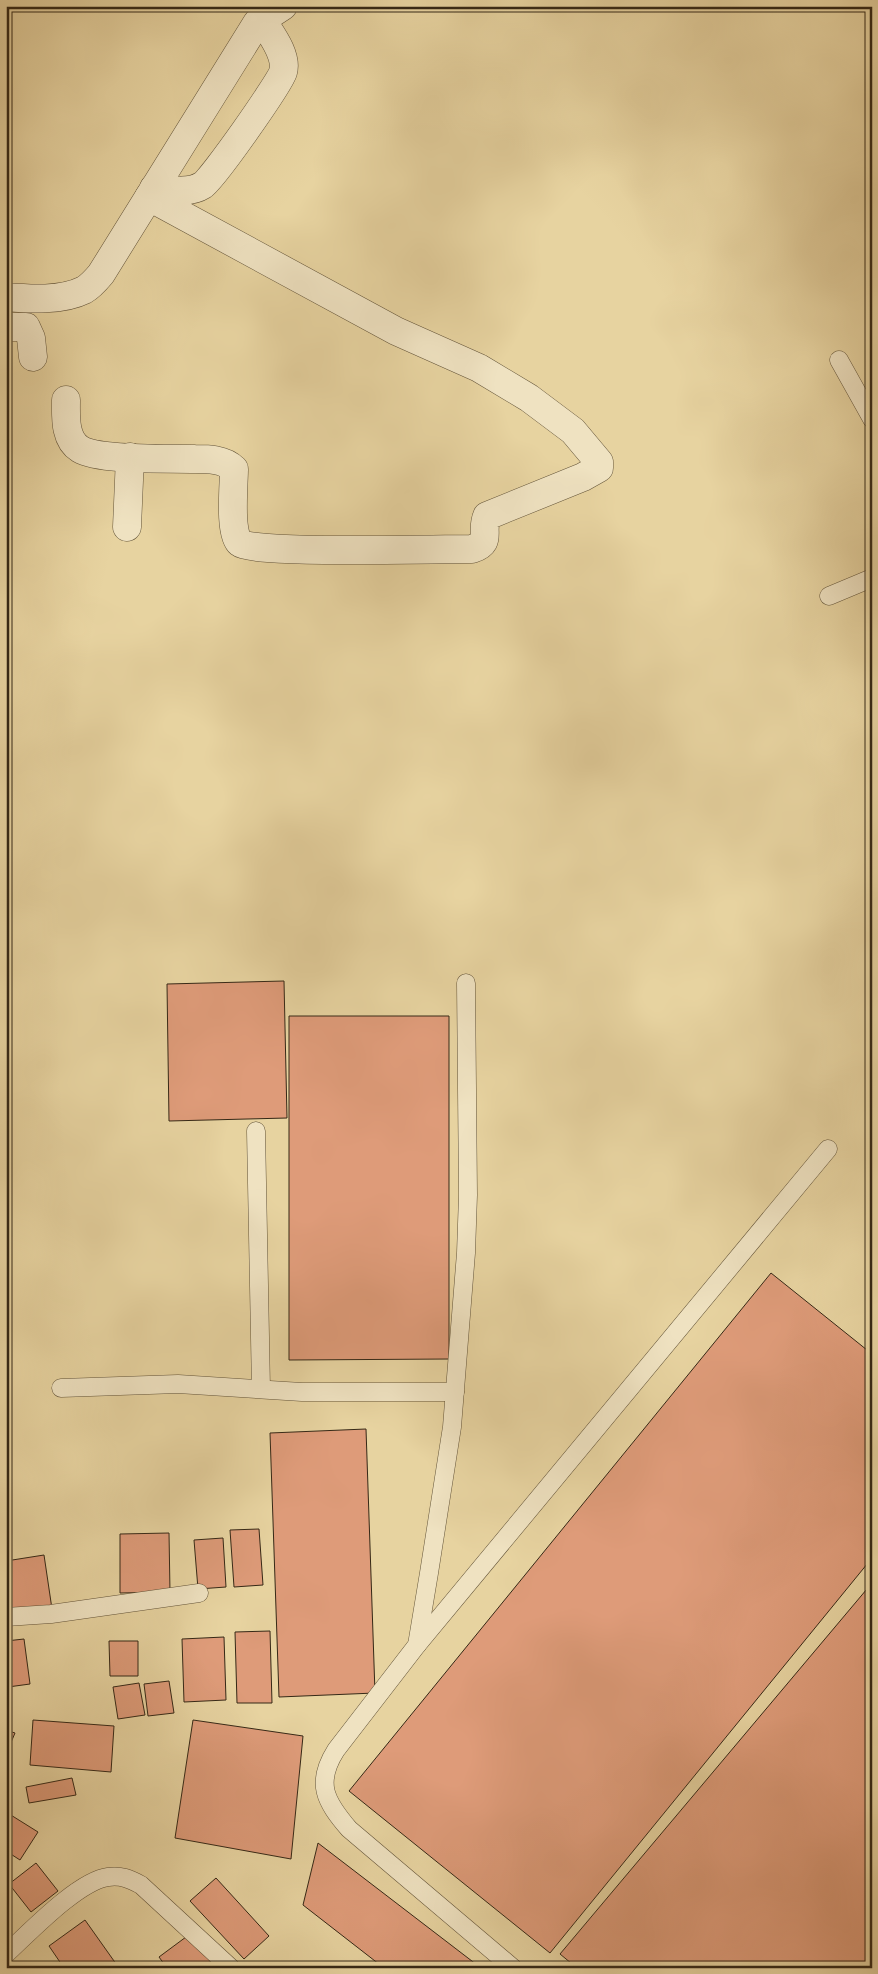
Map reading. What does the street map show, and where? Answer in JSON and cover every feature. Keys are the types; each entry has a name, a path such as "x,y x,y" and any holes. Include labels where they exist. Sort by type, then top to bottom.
{"street":[{"path":"6,298 28,299 65,295 88,288 101,274 248,37 272,13"},
{"path":"152,192 184,191 206,184 267,99 283,72 282,57 272,13"},
{"path":"66,400 66,424 70,437 79,449 93,454 228,462 234,469 234,532 239,543 248,547 289,550 472,549 481,546 486,540 484,523 487,516 583,477 599,468 599,462 573,431 529,398 478,368 396,331 152,192"},
{"path":"6,327 26,327 31,338 33,357"},
{"path":"127,527 130,457"}],"lane":[{"path":"840,360 872,418"},
{"path":"829,596 872,578"},
{"path":"416,1645 452,1427 455,1392 468,1196 466,983"},
{"path":"256,1131 262,1389"},
{"path":"513,1968 349,1829 339,1818 325,1793 323,1782 327,1763 416,1645 828,1149"},
{"path":"61,1388 178,1384 262,1389 455,1392"},
{"path":"6,1618 52,1614 199,1593"},
{"path":"6,1954 68,1898 97,1880 117,1876 132,1880 141,1885 231,1968"}],"building":[{"path":"284,981 287,1118 169,1121 167,984"},
{"path":"289,1016 449,1016 449,1359 289,1360"},
{"path":"771,1273 872,1354 872,1558 550,1953 349,1791"},
{"path":"366,1429 375,1693 279,1697 270,1433"},
{"path":"259,1529 263,1585 234,1587 230,1530"},
{"path":"169,1533 170,1592 120,1593 120,1534"},
{"path":"223,1538 226,1587 198,1589 194,1540"},
{"path":"44,1555 52,1609 6,1615 6,1561"},
{"path":"872,1583 872,1968 577,1968 560,1954"},
{"path":"270,1631 272,1703 237,1703 235,1632"},
{"path":"224,1637 226,1700 184,1702 182,1639"},
{"path":"24,1639 30,1684 8,1687 6,1641"},
{"path":"109,1641 138,1641 138,1676 110,1676"},
{"path":"169,1681 174,1713 148,1716 144,1684"},
{"path":"139,1683 145,1715 118,1719 113,1687"},
{"path":"33,1720 114,1726 111,1772 30,1765"},
{"path":"193,1720 303,1736 291,1859 175,1838"},
{"path":"6,1730 15,1733 6,1754"},
{"path":"72,1778 76,1795 29,1803 26,1787"},
{"path":"6,1812 38,1832 20,1860 6,1851"},
{"path":"318,1843 481,1968 384,1968 303,1905"},
{"path":"36,1863 58,1891 31,1912 9,1884"},
{"path":"216,1878 269,1936 244,1959 190,1901"},
{"path":"85,1920 119,1968 64,1968 49,1946"},
{"path":"190,1934 215,1968 167,1968 159,1957"}]}
